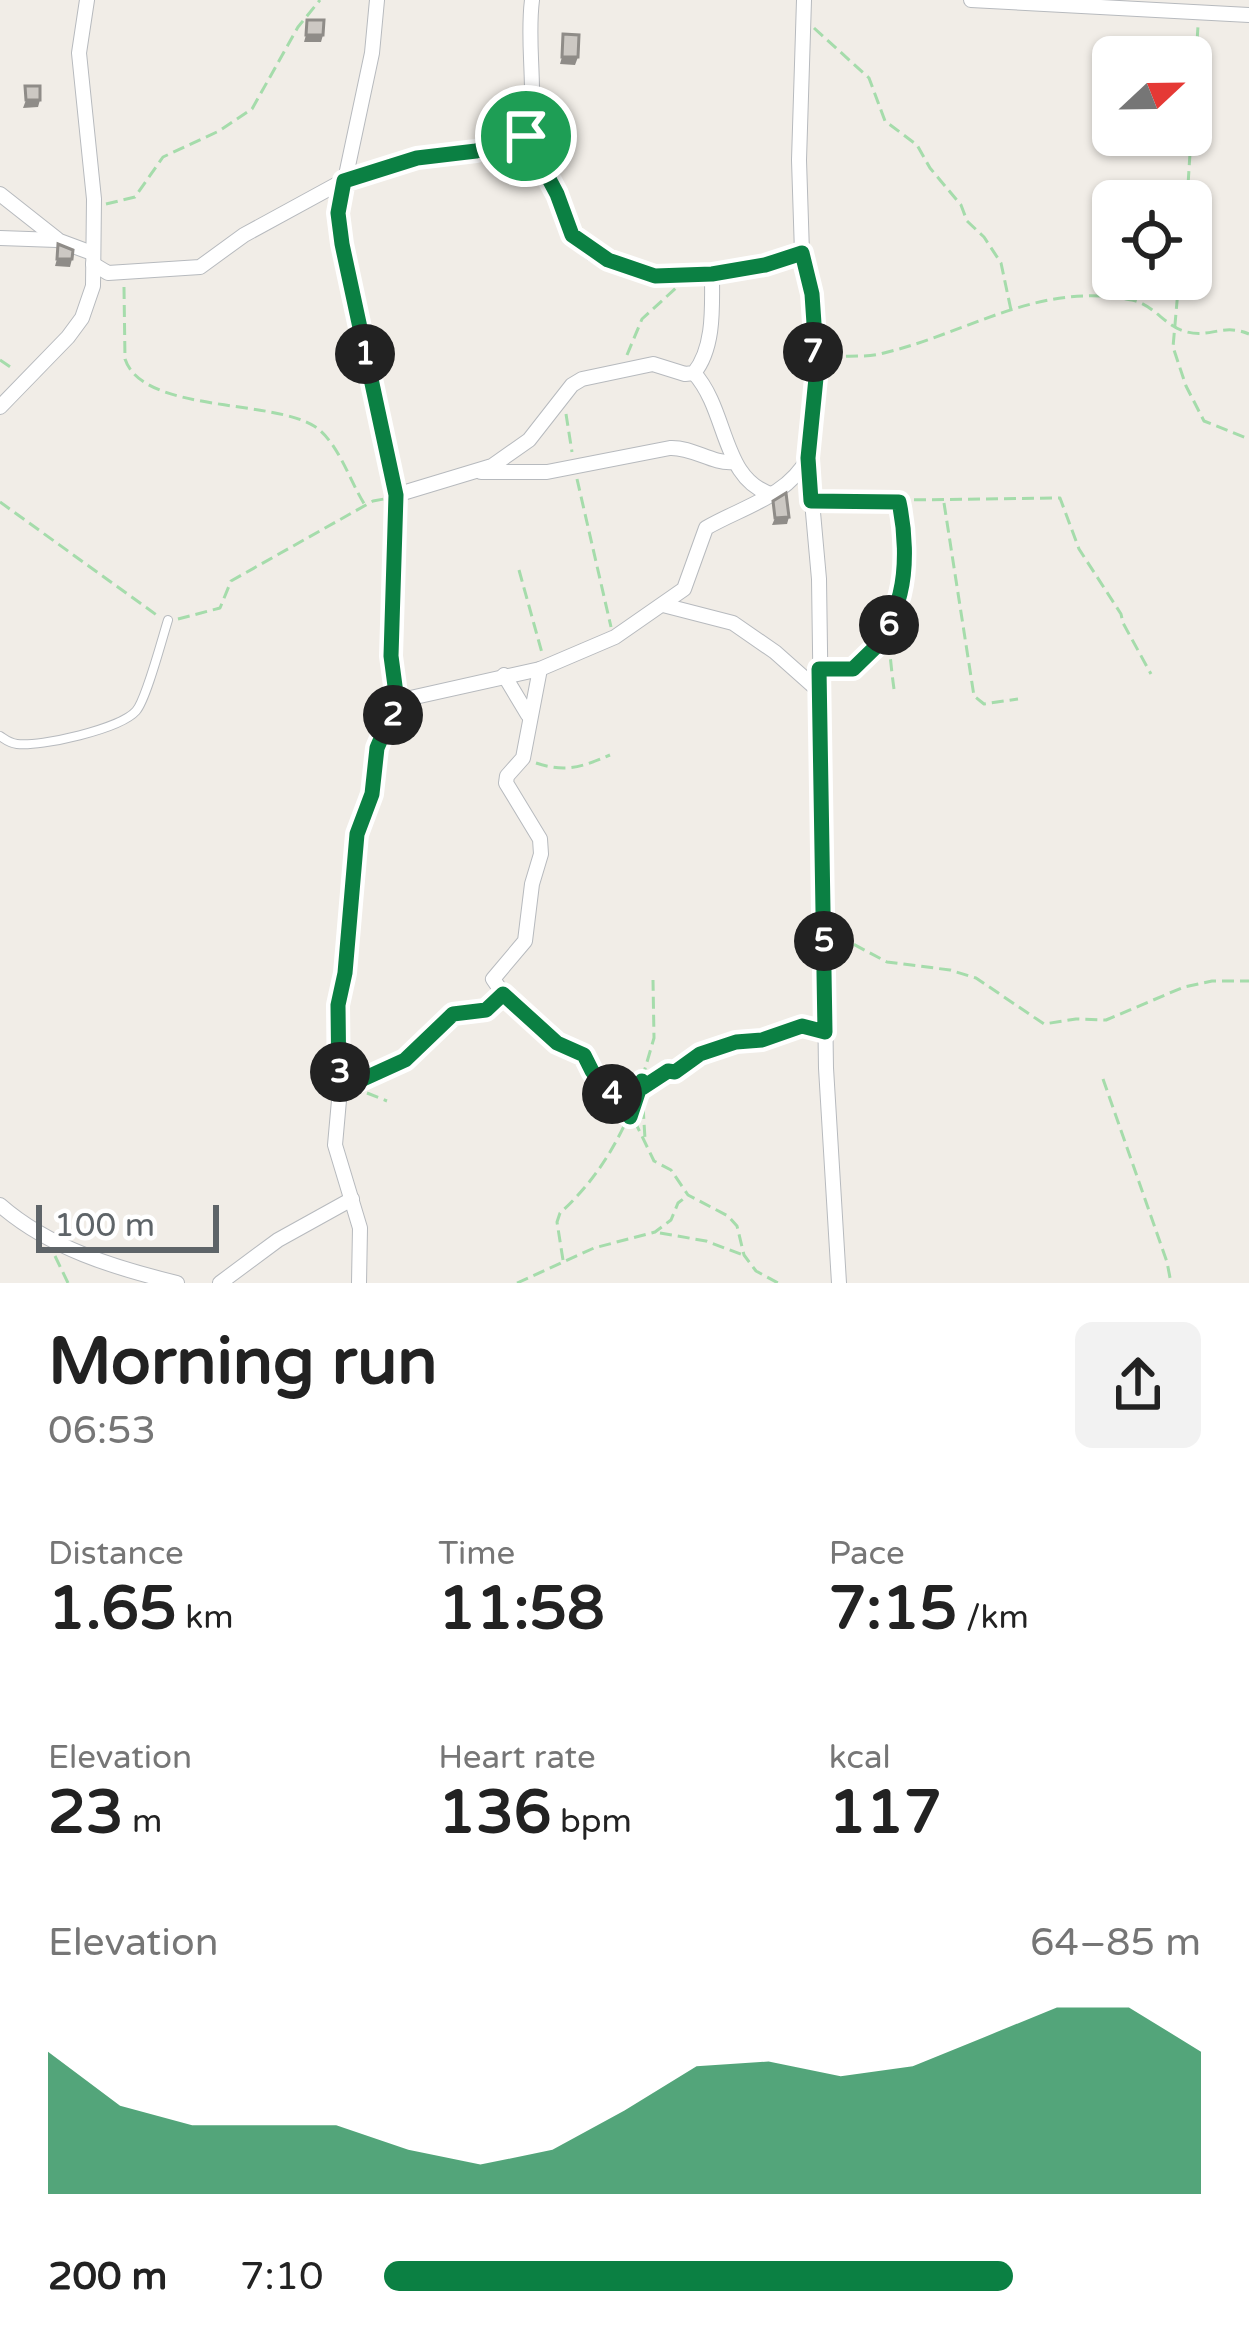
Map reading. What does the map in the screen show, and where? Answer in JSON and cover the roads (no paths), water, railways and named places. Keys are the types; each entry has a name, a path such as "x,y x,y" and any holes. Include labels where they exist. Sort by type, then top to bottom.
{"street":[{"path":"0,407 82,318 93,286 94,206 79,53 87,0"},
{"path":"359,1283 360,1228 335,1144 341,1089 338,1005 357,834 372,794 377,748 397,701 391,656 397,500 339,226 372,53 377,0"},
{"path":"532,0 532,94 526,136 576,239 642,274 712,274 802,253"},
{"path":"804,0 798,112 802,253 812,294 816,395 808,458 819,579 825,1032 839,1283"},
{"path":"970,0 1249,15"},
{"path":"0,194 57,240 93,258 100,272 125,273 200,267 244,235 344,181"},
{"path":"0,238 57,240"},
{"path":"397,500 480,472 529,440 582,379 653,364 694,373 703,360 709,332 712,274"},
{"path":"694,373 719,411 734,462 758,488 774,494"},
{"path":"480,472 523,474 686,447 725,464 734,462"},
{"path":"397,701 543,667 615,637 687,585 706,529 793,481 808,458"},
{"path":"663,605 733,623 820,692"},
{"path":"536,1024 493,979 525,940 541,854 540,839 507,789 507,776 524,758 528,715 543,667"},
{"path":"505,675 528,715"},
{"path":"341,1089 405,1060 453,1014 486,1010 503,994"},
{"path":"220,1283 278,1240 352,1199"},
{"path":"0,1205 40,1235 123,1268 177,1283"}],"lane":[{"path":"0,736 13,744 48,742 131,716 142,700 168,620"}]}
